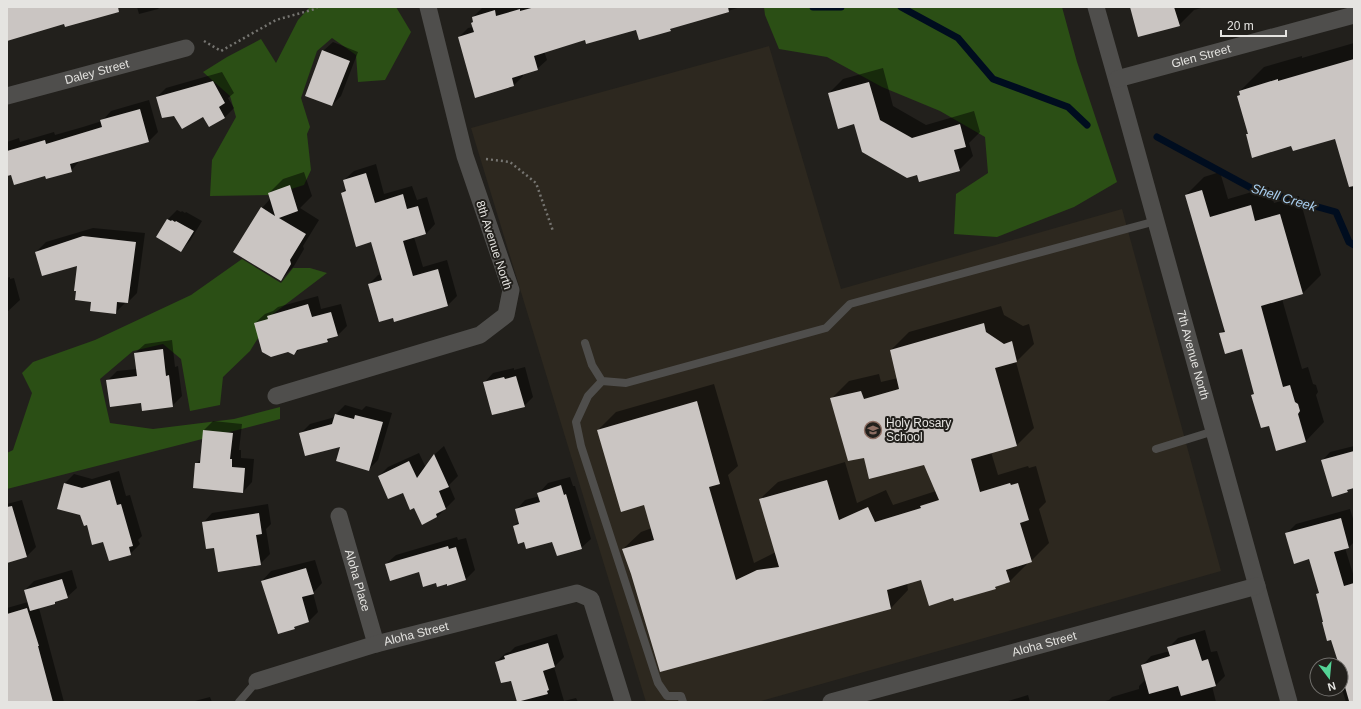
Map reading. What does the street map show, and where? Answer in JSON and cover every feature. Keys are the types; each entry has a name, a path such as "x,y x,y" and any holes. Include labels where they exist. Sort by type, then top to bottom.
{"street":[{"name":"8th Avenue North","path":"276,396 480,335 506,315 511,290 465,156 428,7"},
{"name":"7th Avenue North","path":"1096,7 1289,702"},
{"name":"Glen Street","path":"1117,79 1354,15"},
{"name":"Daley Street","path":"7,96 186,48"},
{"name":"Aloha Place","path":"339,516 376,644"},
{"name":"Aloha Street","path":"831,702 1257,586"},
{"name":"Aloha Street","path":"257,681 376,644 577,593 591,599 623,702"}],"lane":[{"path":"602,381 626,383 826,328 850,304 1156,221"},
{"path":"585,343 592,365 602,381"},
{"path":"602,381 588,396 576,422 580,446 658,683 667,696 681,696 683,702"},
{"path":"1156,449 1214,431"},
{"path":"239,702 257,681"}],"path":[{"path":"221,51 276,20 315,9 317,7"},
{"path":"465,156 510,162 536,183 553,231"}],"shaded area":[{"name":"Holy Rosary School","path":"769,46 841,289 1122,209 1221,571 758,702 646,702 471,128"}],"green space":[{"path":"310,7 396,7 411,32 385,80 358,82 356,55 332,38 317,51 301,98 310,127 307,134 311,170 304,185 272,195 210,196 212,160 236,117 230,96 203,72 261,39 276,63 298,20"},
{"path":"764,7 1062,7 1077,62 1117,182 1074,207 997,237 954,234 956,194 988,173 985,137 940,111 882,87 827,57 779,49 765,15"},
{"path":"242,259 281,283 293,268 310,268 327,273 273,314 250,351 223,377 220,405 190,411 181,359 163,344 133,351 100,379 110,423 153,429 234,419 280,407 280,419 7,489 7,453 13,450 32,393 22,373 33,362 95,340 191,295"}],"building":[{"path":"7,7 118,7 119,12 65,27 64,24 7,41"},
{"path":"535,7 728,7 729,12 670,29 671,31 639,40 636,30 586,44 585,40 534,56 538,70 512,78 514,86 475,98 458,37 474,32 471,23 473,22 472,17 495,10 496,16 520,9 520,11"},
{"path":"1130,7 1174,7 1180,26 1138,37"},
{"path":"322,50 350,61 332,106 305,96"},
{"path":"1354,59 1354,186 1349,187 1335,139 1293,151 1291,146 1252,158 1246,134 1248,134 1237,96 1240,95 1239,91"},
{"path":"213,81 225,103 219,107 225,118 209,127 203,117 182,129 174,116 162,118 156,97"},
{"path":"869,82 880,120 912,138 960,124 966,147 954,150 960,171 919,182 917,175 907,178 862,152 854,124 838,129 828,93"},
{"path":"140,109 149,142 70,164 72,172 46,179 45,176 14,185 11,175 7,176 7,151 45,140 46,144 102,127 100,120"},
{"path":"366,173 375,203 403,194 407,209 418,206 426,234 403,241 413,276 438,269 448,306 394,322 393,318 379,322 368,284 382,280 371,242 356,247 341,193 346,191 343,180"},
{"path":"290,185 298,211 279,218 306,234 290,260 291,264 281,281 233,252 261,207 275,216 268,193"},
{"path":"1202,190 1210,217 1251,205 1255,221 1280,214 1303,294 1261,306 1283,387 1290,385 1295,402 1298,404 1300,411 1298,414 1306,442 1276,451 1269,426 1261,428 1251,395 1254,394 1242,349 1225,354 1219,333 1225,332 1185,195"},
{"path":"167,219 176,221 194,231 181,252 156,237"},
{"path":"83,236 136,242 128,303 117,302 116,314 90,311 91,302 75,300 76,291 74,291 77,266 42,276 35,252"},
{"path":"308,304 312,317 331,312 338,336 327,339 328,342 297,350 294,355 288,352 271,357 262,352 254,323 268,319 267,316"},
{"path":"984,323 986,332 1004,344 1012,341 1017,362 995,368 1017,446 971,459 980,492 1010,483 1011,485 1018,483 1029,520 1020,523 1032,562 1006,570 1010,582 995,587 996,589 954,601 953,598 929,606 921,580 887,590 891,609 660,672 631,574 622,549 654,540 644,505 621,512 597,430 697,401 720,484 709,487 736,580 757,570 779,567 759,499 827,480 839,520 868,507 875,522 921,508 920,506 939,500 924,465 869,479 864,458 848,461 830,398 861,391 864,399 899,389 890,350"},
{"path":"163,349 166,376 169,375 173,407 142,411 141,403 110,407 106,380 137,376 134,353"},
{"path":"516,376 525,407 492,415 483,382"},
{"path":"335,414 354,419 355,415 383,422 369,471 336,461 340,447 305,456 299,433 332,424"},
{"path":"203,430 233,433 230,459 232,459 232,467 245,468 243,493 193,488 195,463 200,463"},
{"path":"1354,451 1354,488 1347,490 1348,492 1332,497 1321,460"},
{"path":"434,454 449,487 439,491 446,509 436,514 437,517 422,525 414,508 410,510 403,493 388,499 378,476 409,461 417,478"},
{"path":"110,480 117,505 121,504 133,546 129,547 131,555 109,561 103,542 92,545 87,525 84,526 80,515 57,509 64,483 82,488"},
{"path":"561,485 564,495 566,494 582,549 557,556 552,542 526,549 524,542 518,544 513,526 519,524 515,509 540,502 537,493"},
{"path":"12,506 27,557 7,563 7,507"},
{"path":"259,513 262,534 256,535 261,565 218,572 214,548 206,549 202,522"},
{"path":"1341,518 1349,548 1334,552 1344,586 1354,583 1354,701 1349,701 1348,697 1349,657 1336,657 1331,640 1327,641 1316,594 1319,593 1309,559 1294,564 1285,533"},
{"path":"448,546 449,549 456,547 466,580 447,586 447,584 437,587 436,583 423,587 419,572 390,581 385,564"},
{"path":"306,568 314,594 302,597 309,622 294,627 295,629 278,634 261,581"},
{"path":"62,579 68,598 55,602 55,604 30,611 24,590"},
{"path":"27,608 39,646 53,702 7,702 7,614"},
{"path":"1195,639 1202,661 1208,659 1216,686 1181,696 1178,686 1149,694 1141,665 1170,656 1167,647"},
{"path":"548,643 555,667 543,671 549,690 547,691 548,694 517,702 511,681 501,683 495,662 505,659 504,656"}],"waterway":[{"name":"Shell Creek","path":"813,7 841,7"},
{"name":"Shell Creek","path":"901,7 958,38 993,79 1068,107 1087,125"},
{"name":"Shell Creek","path":"1157,137 1253,189 1336,212 1349,242 1354,245"}],"place":[{"name":"Holy Rosary School","path":"873,430"}]}
